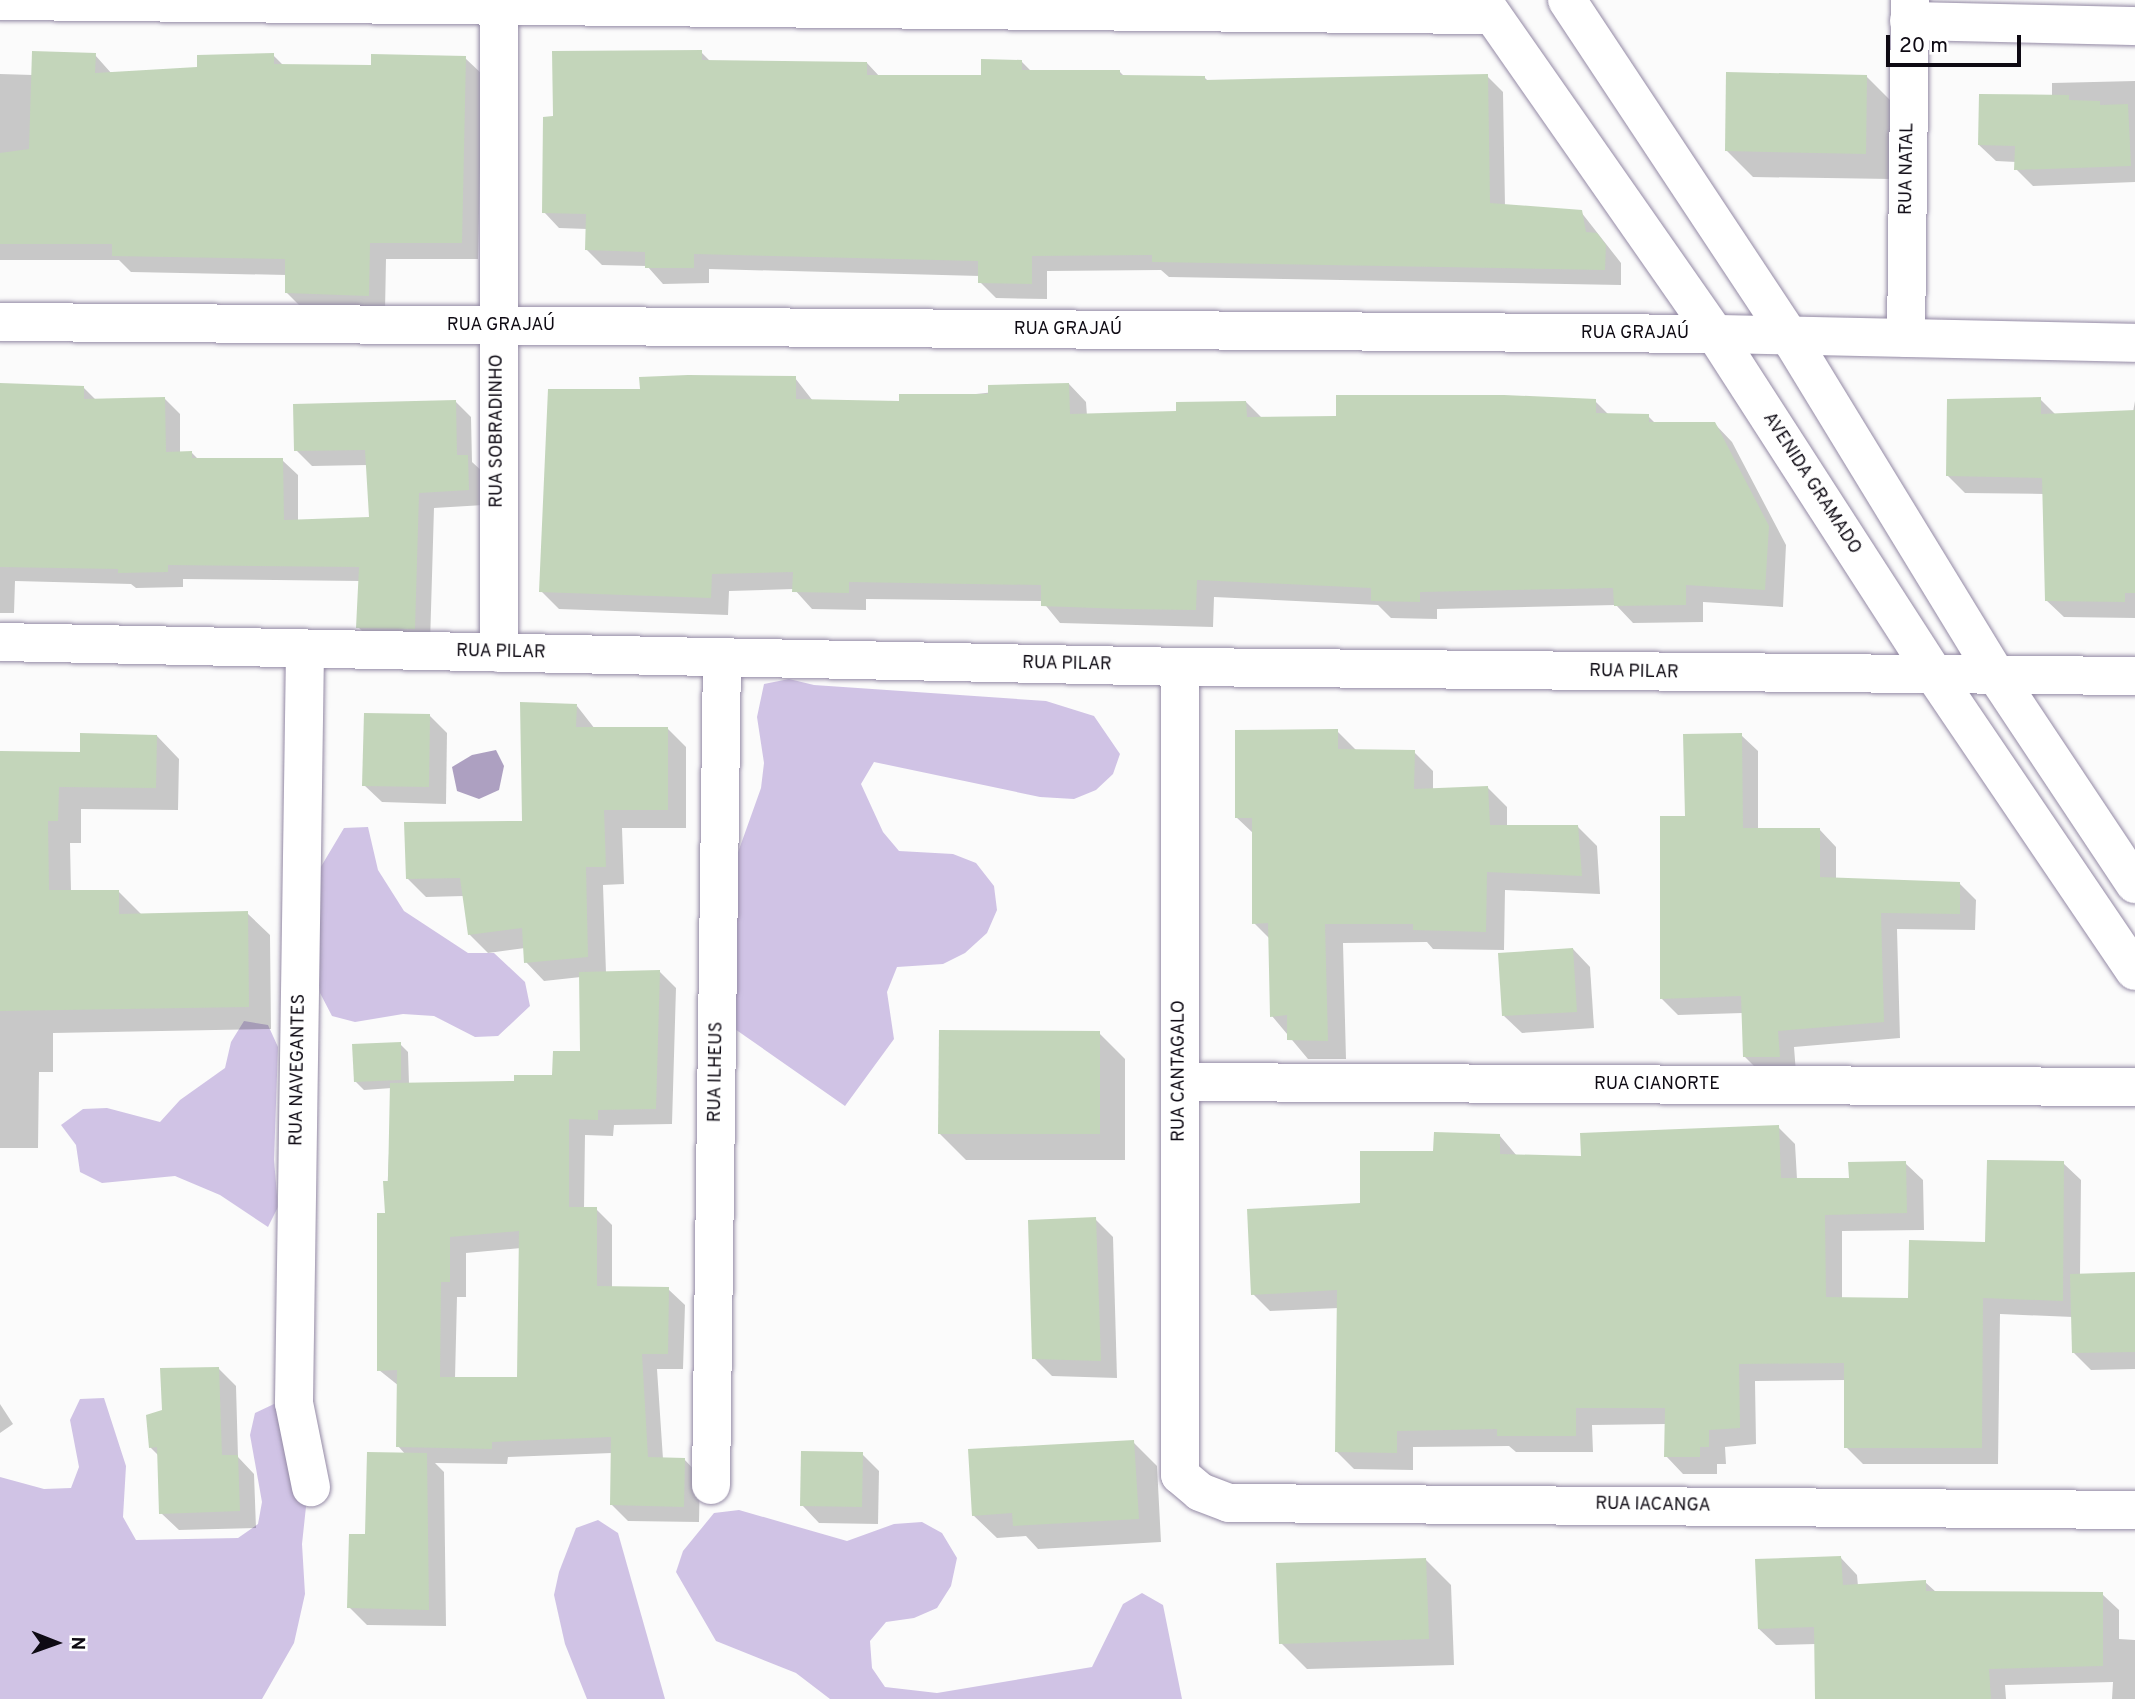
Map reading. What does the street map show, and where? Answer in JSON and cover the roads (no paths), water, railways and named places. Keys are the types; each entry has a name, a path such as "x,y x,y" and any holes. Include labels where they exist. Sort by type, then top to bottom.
{"street":[{"path":"1567,0 1791,339 1996,675 2135,884"},
{"path":"0,1 499,1 1487,8"},
{"name":"RUA SOBRADINHO","path":"499,1 499,653"},
{"name":"AVENIDA GRAMADO","path":"1487,8 1715,334 1936,677 2135,971"},
{"path":"1910,11 2135,26"},
{"name":"RUA NATAL","path":"1906,338 1910,11"},
{"name":"RUA GRAJAÚ","path":"0,322 1715,334 1791,339 2135,342"},
{"name":"RUA PILAR","path":"0,642 305,651 1180,667 1936,677 2135,676"},
{"name":"RUA NAVEGANTES","path":"305,651 294,1403 311,1487"},
{"name":"RUA ILHEUS","path":"711,1485 722,659"},
{"name":"RUA CANTAGALO","path":"1180,667 1180,1475"},
{"name":"RUA CIANORTE","path":"1180,1082 2135,1087"},
{"name":"RUA IACANGA","path":"1180,1475 1200,1493 1229,1503 2135,1510"}]}
